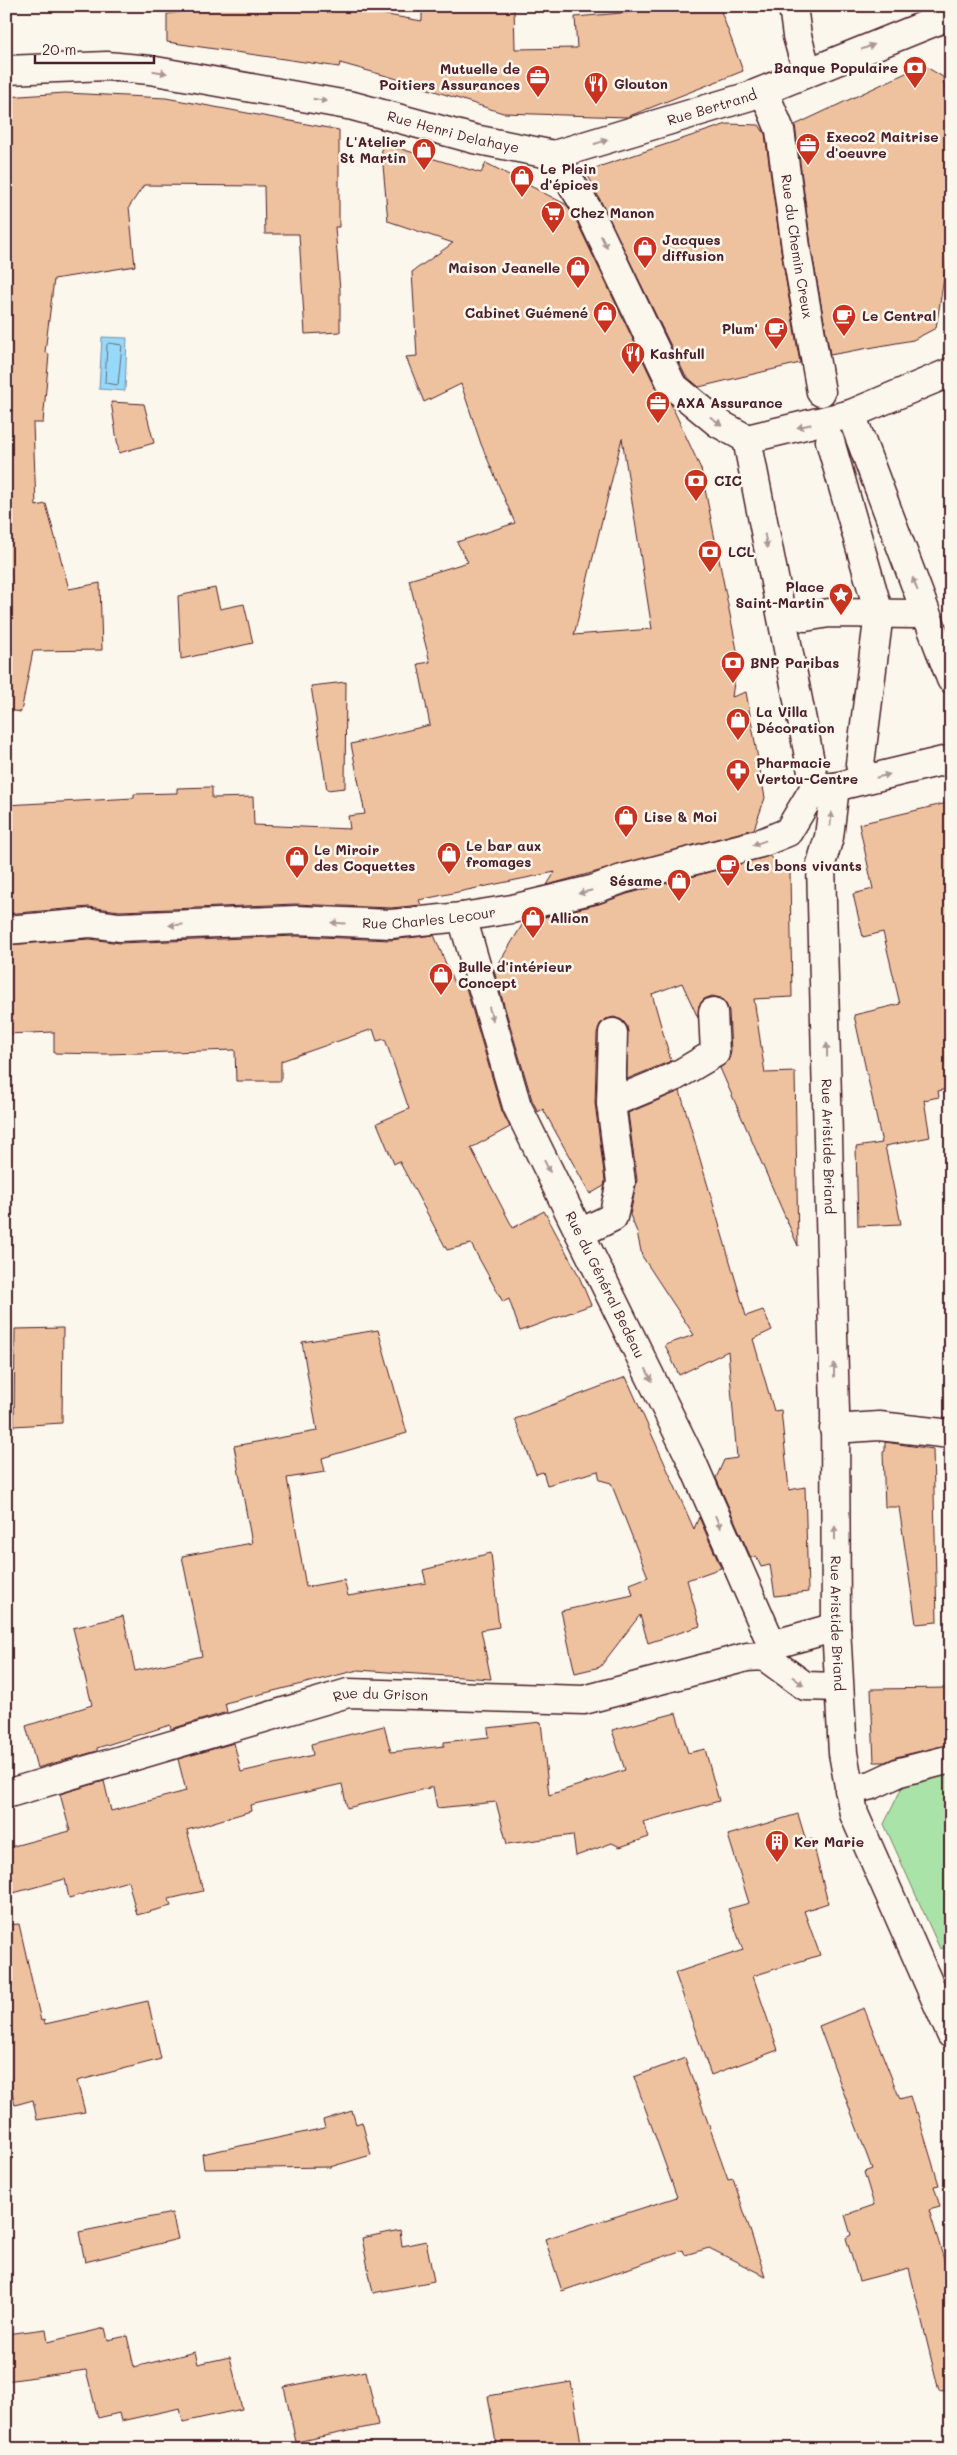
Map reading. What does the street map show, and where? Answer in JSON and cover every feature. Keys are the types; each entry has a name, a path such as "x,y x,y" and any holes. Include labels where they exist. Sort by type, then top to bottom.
{"street":[{"path":"793,6 797,36 807,71"},
{"name":"Rue Bertrand","path":"554,155 750,96 807,71 951,15"},
{"name":"Rue Henri Delahaye","path":"6,70 107,66 150,70 353,106 474,138 554,155"},
{"name":"Rue du Chemin Creux","path":"768,101 780,130 797,255 821,392"},
{"path":"554,155 591,215 672,385 718,424 747,439 851,414 942,376"},
{"path":"851,414 951,679"},
{"path":"747,439 825,787"},
{"path":"840,453 879,613 860,764"},
{"path":"805,617 828,613 914,614"},
{"path":"821,864 804,840 788,832 825,787 951,759"},
{"name":"Rue Aristide Briand","path":"825,787 829,837 821,864 834,1429 836,1627 843,1753 851,1802 951,2034"},
{"name":"Rue Charles Lecour","path":"6,930 90,923 119,927 296,920 391,924 462,917 512,909 595,889 622,879 761,844 788,832"},
{"name":"Rue du Général Bedeau","path":"462,917 517,1106 689,1455 768,1650"},
{"path":"611,1103 676,1076 715,1053 713,1012"},
{"path":"580,1233 613,1217 621,1182 611,1103 613,1033"},
{"path":"834,1429 879,1426 951,1434"},
{"name":"Rue du Grison","path":"6,1794 348,1692 584,1700 747,1657 836,1627"},
{"path":"768,1650 805,1686 838,1686"},
{"path":"851,1802 872,1785 900,1772 951,1759"}],"green space":[{"path":"951,1768 951,1946 940,1949 884,1824 906,1779"}],"water":[{"path":"102,337 127,338 125,391 99,389"}],"building":[{"path":"188,6 335,6 422,21 422,6 514,6 515,49 577,48 575,17 669,9 668,6 719,6 743,71 627,117 503,113 340,63 339,67 167,42 167,14 189,11"},
{"path":"923,65 943,77 951,133 951,234 936,328 913,340 830,355 812,253 795,125"},
{"path":"65,93 166,98 339,130 339,227 335,227 340,291 340,332 305,334 299,234 265,234 264,186 144,185 129,207 135,266 54,279 45,352 49,354 43,423 33,423 36,506 46,504 69,589 100,583 102,650 33,651 21,712 6,710 6,97"},
{"path":"727,124 759,125 765,134 782,257 800,363 699,387 685,375 586,171"},
{"path":"381,143 481,173 486,163 567,205 577,222 658,392 671,404 701,469 738,655 732,697 746,692 765,798 754,829 547,885 555,872 419,900 421,905 391,908 295,904 120,911 89,907 6,914 6,805 134,798 134,794 177,793 177,788 212,787 212,798 253,797 254,825 350,829 348,816 365,814 351,744 430,725 418,664 430,662 409,580 468,562 457,542 515,523 481,444 461,384 424,402 406,357 417,356 412,272 453,243 388,221","holes":["622,438 652,629 574,635"]},
{"path":"111,402 144,404 154,443 119,453"},
{"path":"215,588 220,609 244,604 253,643 181,659 178,596"},
{"path":"346,682 345,788 327,790 311,686"},
{"path":"951,802 951,1088 938,1091 939,1097 924,1100 930,1137 885,1146 901,1224 858,1226 856,1147 882,1143 854,1015 900,1004 883,932 863,937 853,894 873,889 859,824"},
{"path":"769,856 790,873 792,997 754,999 765,1073 795,1072 798,1246 720,1068 728,1061 731,1052 729,1011 721,998 712,996 704,999 699,1005 698,1018 682,983 652,994 671,1061 627,1079 627,1026 622,1020 614,1017 606,1019 600,1024 597,1033 595,1103 605,1181 604,1186 590,1194 543,1109 538,1112 532,1100 494,971 524,922 599,904 627,894"},
{"path":"434,935 454,983 464,981 502,1111 510,1127 471,1148 513,1228 544,1211 578,1274 591,1305 520,1331 509,1299 503,1302 471,1244 447,1250 399,1161 394,1164 377,1123 409,1109 385,1039 377,1041 373,1029 281,1061 281,1081 236,1081 235,1050 107,1054 54,1053 54,1032 6,1034 6,945 90,939 120,943 296,936 390,940"},
{"path":"680,1091 746,1316 763,1310 772,1330 753,1339 774,1411 781,1410 789,1490 805,1487 808,1592 775,1596 770,1565 761,1567 756,1556 751,1558 716,1478 724,1460 737,1458 728,1351 679,1375 665,1345 694,1335 642,1256 637,1232 630,1215 637,1180 628,1113"},
{"path":"63,1328 62,1423 14,1426 15,1329"},
{"path":"378,1330 407,1433 322,1458 325,1472 287,1478 306,1587 344,1580 348,1596 426,1583 423,1570 491,1553 499,1627 481,1630 491,1679 358,1670 225,1703 227,1712 171,1729 170,1725 97,1748 97,1751 37,1768 26,1726 92,1705 73,1628 123,1616 135,1671 202,1656 182,1556 252,1543 234,1446 317,1431 302,1342"},
{"path":"626,1377 694,1529 699,1517 721,1568 687,1580 700,1626 648,1643 640,1615 600,1667 575,1673 561,1611 633,1595 630,1584 648,1577 611,1483 600,1480 598,1471 547,1485 543,1472 536,1474 515,1419"},
{"path":"885,1442 933,1449 937,1622 916,1624 899,1507 885,1507 883,1452 885,1451"},
{"path":"951,1688 951,1744 896,1757 885,1762 874,1762 871,1689"},
{"path":"676,1713 688,1753 705,1749 719,1801 643,1822 649,1837 620,1847 612,1843 576,1856 573,1835 507,1844 496,1802 437,1808 433,1787 347,1808 342,1784 250,1805 251,1811 187,1830 203,1891 169,1899 171,1906 137,1915 128,1881 69,1898 65,1879 6,1895 6,1848 70,1831 60,1794 104,1781 111,1811 186,1791 178,1759 234,1743 241,1772 313,1755 311,1744 384,1726 391,1752 444,1746 444,1742 489,1737 488,1728 541,1722 549,1795 625,1770 612,1730"},
{"path":"798,1814 806,1841 812,1839 828,1903 804,1911 820,1955 753,1976 778,2050 711,2075 675,1973 743,1950 728,1909 749,1903 728,1835"},
{"path":"19,1924 41,2021 44,2020 45,2024 148,2001 161,2059 77,2081 85,2112 37,2120 33,2100 15,2105 6,2065 6,1925"},
{"path":"864,2008 900,2099 910,2096 915,2113 917,2112 939,2185 934,2186 940,2207 929,2210 951,2283 951,2390 939,2391 909,2268 859,2281 846,2238 851,2235 845,2215 874,2205 864,2172 872,2169 819,2026"},
{"path":"685,2058 728,2179 733,2178 765,2276 709,2248 685,2255 683,2250 562,2291 545,2239 677,2197 634,2077"},
{"path":"352,2111 356,2124 362,2122 371,2155 330,2167 204,2169 202,2154 325,2128 323,2120"},
{"path":"172,2213 178,2239 85,2262 79,2232"},
{"path":"400,2230 402,2246 426,2241 434,2281 373,2293 362,2238"},
{"path":"105,2328 108,2340 127,2336 134,2367 195,2352 198,2364 230,2357 242,2409 183,2422 180,2408 121,2421 119,2413 98,2418 86,2370 6,2381 6,2334 46,2329 48,2342"},
{"path":"366,2371 378,2425 296,2442 284,2387"},
{"path":"571,2382 582,2449 497,2449 488,2396"}],"place":[{"name":"Banque Populaire","path":"915,89"},
{"name":"Mutuelle de Poitiers Assurances","path":"538,98"},
{"name":"Glouton","path":"596,105"},
{"name":"Execo2 Maitrise d'oeuvre","path":"808,166"},
{"name":"L'Atelier St Martin","path":"424,171"},
{"name":"Le Plein d'épices","path":"522,198"},
{"name":"Chez Manon","path":"553,234"},
{"name":"Jacques diffusion","path":"645,269"},
{"name":"Maison Jeanelle","path":"578,289"},
{"name":"Cabinet Guémené","path":"605,334"},
{"name":"Le Central","path":"844,337"},
{"name":"Plum'","path":"776,350"},
{"name":"Kashfull","path":"633,375"},
{"name":"AXA Assurance","path":"658,424"},
{"name":"CIC","path":"696,502"},
{"name":"LCL","path":"710,573"},
{"name":"Place Saint-Martin","path":"841,616"},
{"name":"BNP Paribas","path":"733,684"},
{"name":"La Villa Décoration","path":"738,741"},
{"name":"Pharmacie Vertou-Centre","path":"738,792"},
{"name":"Lise & Moi","path":"626,838"},
{"name":"Le bar aux fromages","path":"449,875"},
{"name":"Le Miroir des Coquettes","path":"297,879"},
{"name":"Les bons vivants","path":"728,887"},
{"name":"Sésame","path":"679,902"},
{"name":"Allion","path":"533,939"},
{"name":"Bulle d'intérieur Concept","path":"441,996"},
{"name":"Ker Marie","path":"777,1863"}]}
